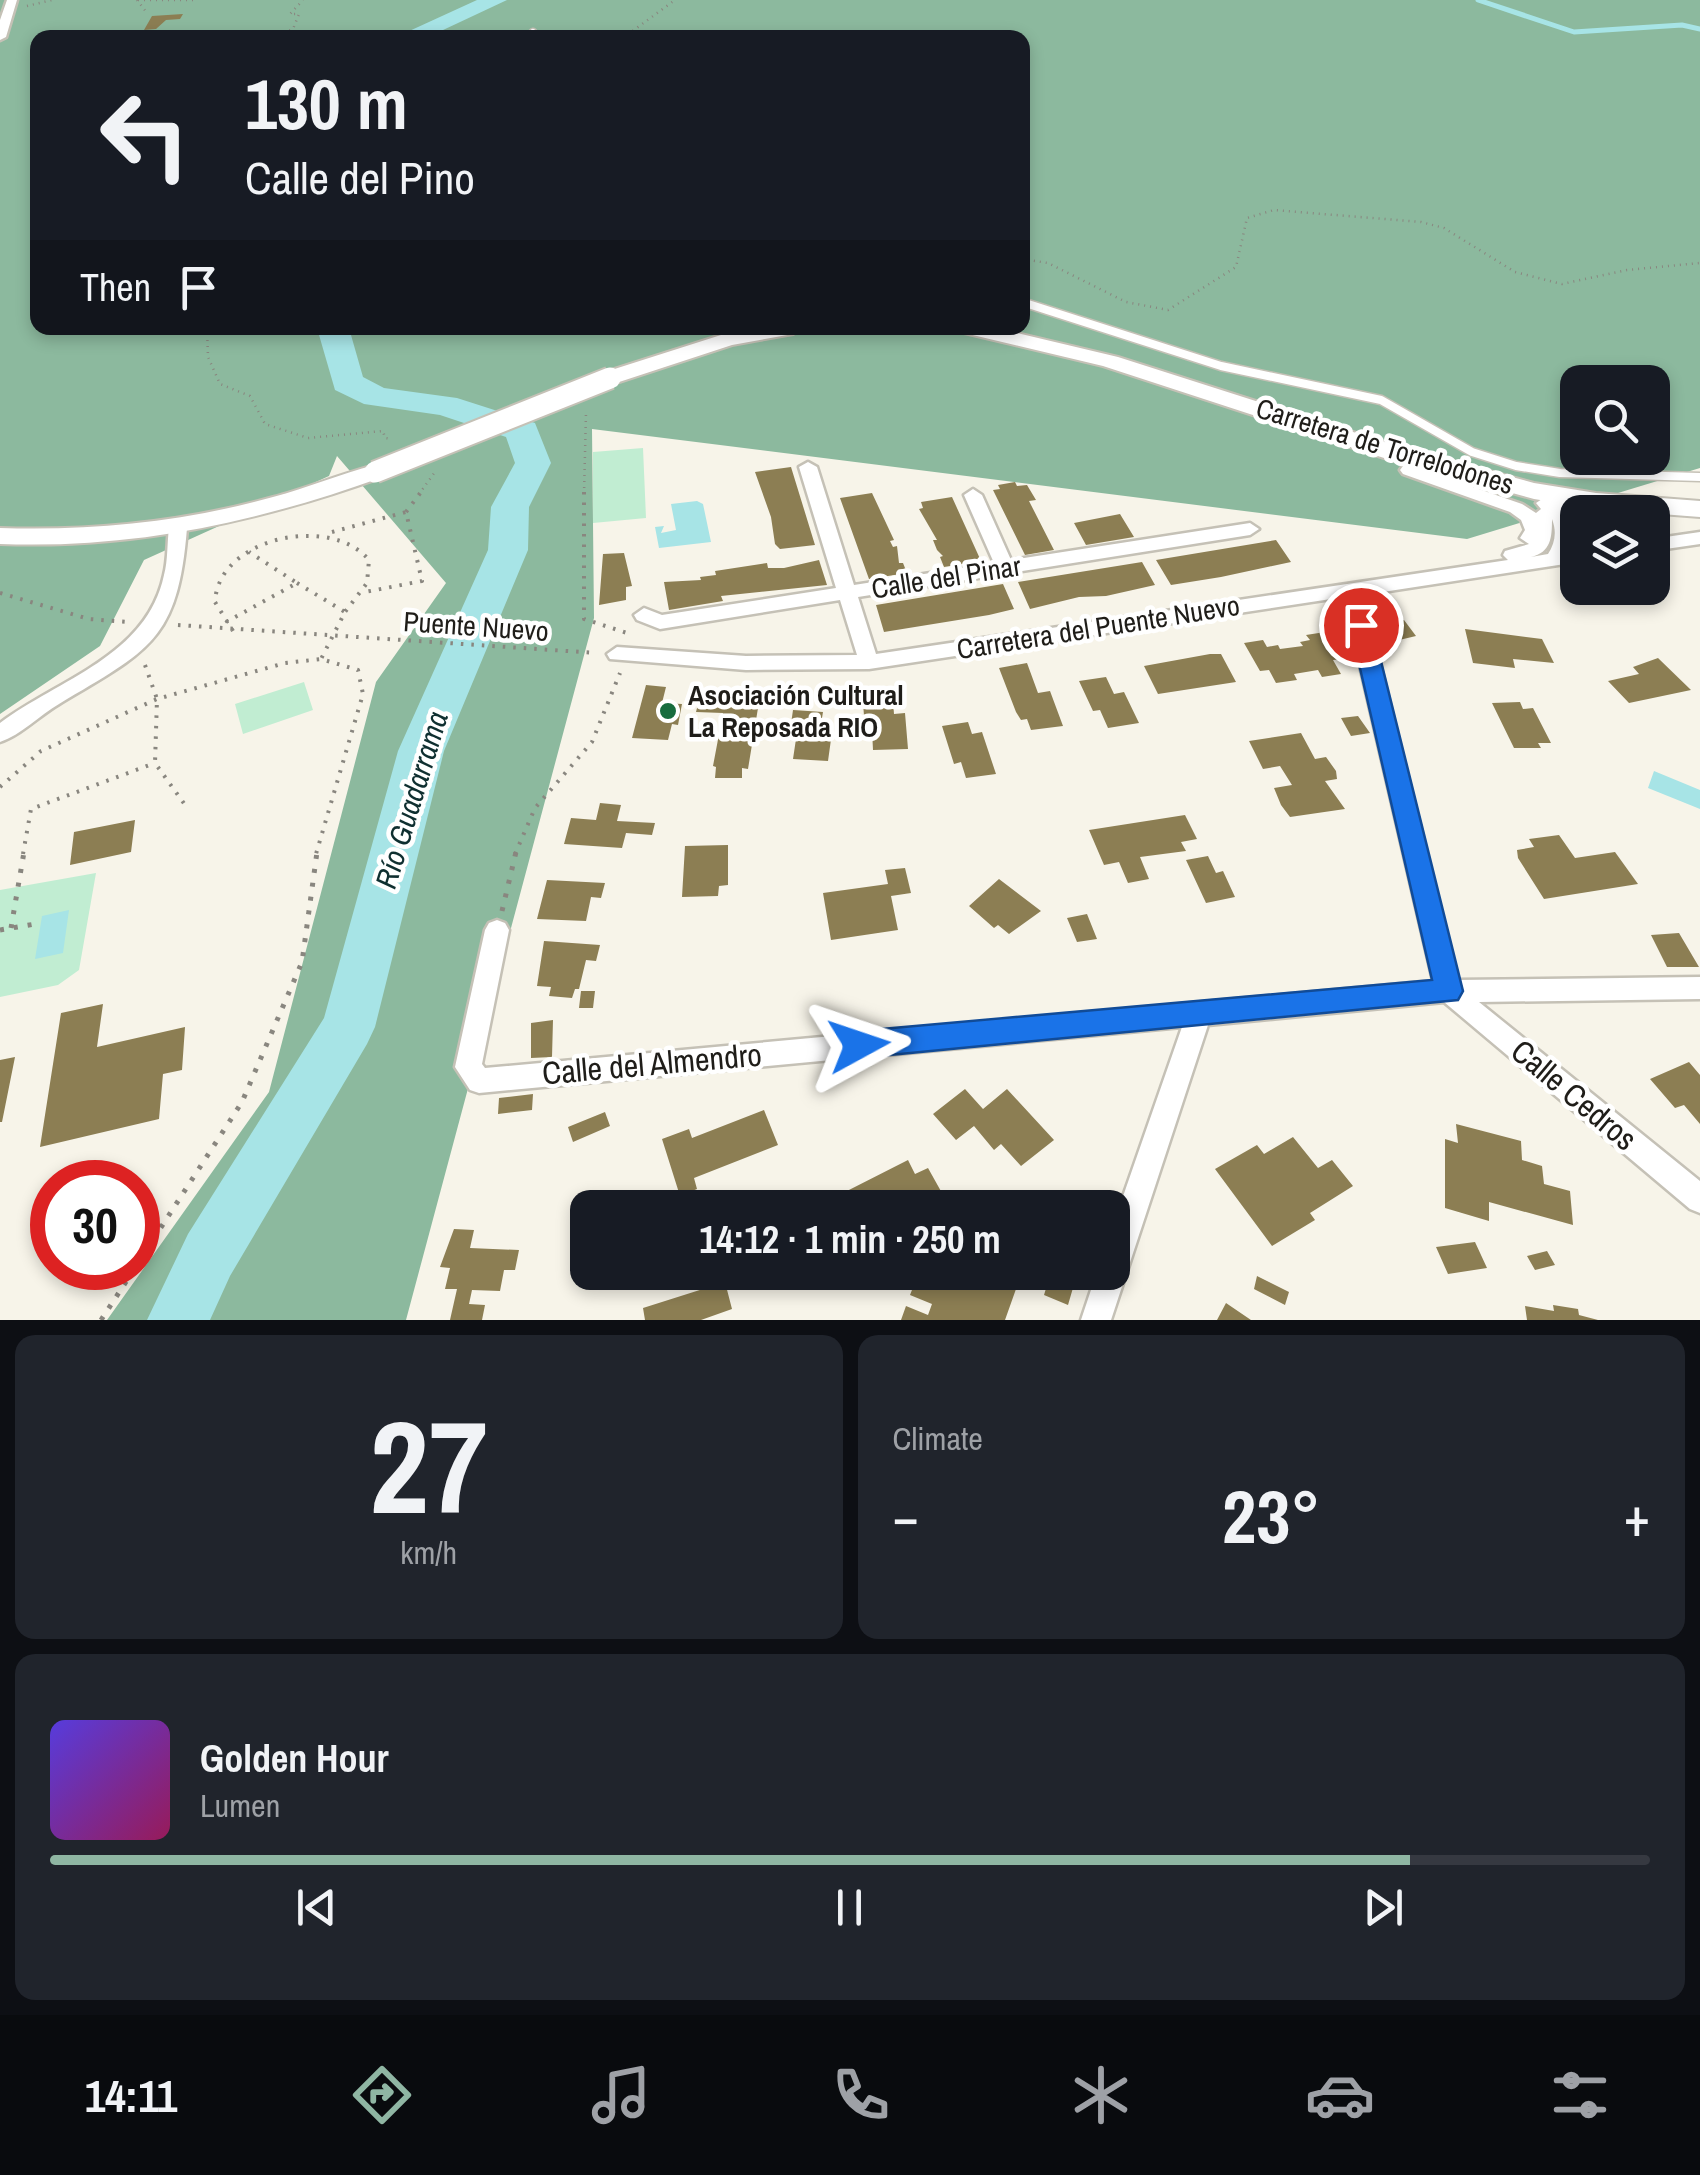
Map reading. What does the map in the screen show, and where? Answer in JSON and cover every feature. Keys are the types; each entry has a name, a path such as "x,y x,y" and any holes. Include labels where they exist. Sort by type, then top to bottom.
{"main road":[{"path":"0,536 86,538 178,528 290,503 610,378 709,344 756,335"},
{"name":"Carretera de Torrelodones","path":"1003,335 1039,342 1440,466 1535,491 1700,510"},
{"name":"Carretera de Torrelodones","path":"1133,370 1409,470 1560,509"},
{"path":"1670,518 1700,522"}],"street":[{"path":"0,36 12,0"},
{"path":"1440,466 1560,508"},
{"path":"808,467 869,662"},
{"path":"1409,470 1516,508 1529,517 1534,530 1523,546 1505,556"},
{"path":"973,494 1005,567"},
{"path":"1438,574 1534,550 1543,540 1543,516 1553,508"},
{"path":"1553,508 1566,530 1563,548 1554,559"},
{"path":"1670,513 1700,510"},
{"path":"0,734 24,714 138,646 168,598 178,571 178,528"},
{"name":"Calle del Pinar","path":"644,615 660,622 1250,529"},
{"path":"1670,542 1700,538"},
{"name":"Carretera del Puente Nuevo","path":"632,649 746,664 869,662 1560,558"},
{"path":"1352,589 1448,991"},
{"name":"Calle del Almendro","path":"497,930 468,1067 479,1081 1448,991 1700,988"},
{"name":"Calle Cedros","path":"1448,991 1700,1200"},
{"path":"1130,1219 1200,1012"},
{"path":"1096,1320 1106,1290"}],"lane":[{"path":"1030,305 1221,366 1381,400 1472,452 1516,466 1560,474 1700,476"}],"path":[{"path":"138,0 196,0"},
{"path":"138,0 146,13"},
{"path":"293,30 299,14 290,14 303,0"},
{"path":"634,30 675,0"},
{"path":"1030,259 1050,260 1084,283 1129,302 1168,310 1236,267 1248,218 1274,210 1421,222 1444,228 1515,272 1562,284 1627,270 1700,262"},
{"path":"208,335 208,357 220,384 242,387 256,400 266,424 288,428 308,438 383,431 384,438 403,439"},
{"path":"497,930 521,838 534,810 566,779 598,729 632,649 584,619 581,608 586,411"},
{"path":"233,632 216,606 217,587 228,568 249,552 276,540 328,533 406,512 434,479 436,469"},
{"path":"365,592 422,581 406,512"},
{"path":"321,659 345,612 365,592 372,572 368,555 354,542 328,533"},
{"path":"249,552 345,612"},
{"path":"226,622 297,584"},
{"name":"Puente Nuevo","path":"332,636 632,649"},
{"path":"138,646 157,698 155,763 188,809"},
{"path":"0,787 41,751 157,698 285,664 321,659 358,670 363,694 312,868 302,962 242,1102 160,1228"},
{"path":"11,928 31,809 155,763"},
{"path":"0,930 35,924"},
{"path":"101,1320 120,1290"}],"green space":[{"path":"0,0 1700,0 1700,468 1611,495 1560,495 1560,511 1467,539 592,429 594,618 406,1320 107,1320 128,1290 160,1290 160,1245 269,1092 376,682 446,583 337,456 329,476 144,560 100,646 0,714"},
{"path":"643,448 646,518 593,523 593,452"},
{"path":"304,682 313,710 243,734 235,704"},
{"path":"96,873 79,970 58,985 0,997 0,890"}],"water":[{"path":"671,504 703,504 711,542 659,548 655,527 664,526 661,533 676,530"},
{"path":"1654,771 1700,790 1700,809 1648,788"},
{"path":"69,910 63,953 35,959 42,916"}],"building":[{"path":"183,14 180,19 166,20 156,29 144,30 152,16"},
{"path":"791,467 815,545 780,549 775,544 771,517 755,472"},
{"path":"1015,482 1017,486 1027,485 1036,500 1029,501 1054,550 1025,555 993,490"},
{"path":"872,493 894,540 890,541 893,547 897,546 899,563 903,563 907,573 869,579 840,498"},
{"path":"952,497 981,561 944,567 940,557 943,556 933,540 937,540 919,509 923,508 921,502"},
{"path":"1120,514 1134,537 1086,545 1074,523"},
{"path":"1276,540 1291,562 1221,577 1171,585 1156,560"},
{"path":"624,553 632,586 626,587 626,600 599,605 603,554"},
{"path":"819,560 827,585 721,596 723,601 669,610 664,582 701,580 700,577 716,575 715,571 767,563 768,568 784,568"},
{"path":"1142,562 1155,585 1030,609 1018,582"},
{"path":"1003,584 1014,609 989,615 884,632 876,605"},
{"path":"1404,620 1416,636 1395,641 1382,625"},
{"path":"1465,629 1542,639 1554,663 1513,659 1515,668 1473,663"},
{"path":"1325,632 1342,659 1333,660 1341,674 1322,677 1318,670 1294,674 1297,680 1276,683 1269,670 1260,671 1244,643 1263,640 1267,647 1278,645 1280,649 1303,646 1300,642 1310,640 1306,635"},
{"path":"1221,654 1236,682 1158,694 1144,666"},
{"path":"1658,658 1691,690 1629,703 1608,681 1639,674 1633,667"},
{"path":"1027,663 1038,693 1050,691 1063,726 1031,730 1027,719 1021,720 1016,712 999,668"},
{"path":"1106,677 1114,694 1124,692 1139,723 1108,728 1100,710 1093,711 1079,681"},
{"path":"646,685 666,687 662,703 682,704 678,725 672,724 668,740 632,738"},
{"path":"699,700 725,700 725,706 747,704 747,708 758,708 748,769 742,768 742,778 715,778 713,766 723,713 696,712"},
{"path":"893,701 894,714 905,713 908,749 873,750 872,730 865,730 863,702"},
{"path":"1520,702 1523,709 1533,708 1551,743 1538,743 1541,748 1514,748 1492,703"},
{"path":"793,710 823,712 821,724 833,725 828,761 793,759 796,739 789,738"},
{"path":"1358,716 1370,733 1351,736 1341,718"},
{"path":"968,722 972,734 982,732 996,774 966,778 961,762 954,764 942,726"},
{"path":"1301,733 1315,759 1326,757 1336,771 1337,779 1325,781 1345,809 1290,817 1281,805 1274,788 1292,785 1280,766 1263,769 1249,741"},
{"path":"600,803 621,805 617,821 655,823 652,835 626,833 622,848 564,844 571,818 596,820"},
{"path":"1185,815 1197,839 1181,842 1186,851 1140,857 1149,879 1128,883 1119,862 1104,865 1089,830"},
{"path":"135,820 131,852 70,865 74,832"},
{"path":"1559,835 1575,858 1615,852 1638,884 1544,899 1517,850 1534,847 1529,839"},
{"path":"728,845 728,885 719,886 718,896 682,897 685,846"},
{"path":"1208,856 1216,873 1223,871 1235,897 1206,903 1186,860"},
{"path":"905,868 911,893 891,896 898,930 831,940 823,893 888,884 885,870"},
{"path":"999,879 1041,911 1009,934 998,925 994,928 969,906"},
{"path":"547,880 605,883 601,898 591,897 586,921 537,919"},
{"path":"1087,914 1097,939 1077,942 1067,918"},
{"path":"1679,933 1699,967 1667,967 1651,935"},
{"path":"544,941 600,945 596,961 586,960 579,989 575,989 572,998 549,996 551,987 537,986"},
{"path":"581,991 595,991 593,1008 579,1008"},
{"path":"103,1004 97,1047 185,1027 182,1070 163,1074 159,1119 40,1147 61,1013"},
{"path":"553,1020 552,1057 531,1058 531,1023"},
{"path":"15,1057 2,1122 0,1122 0,1060"},
{"path":"1689,1062 1700,1075 1700,1124 1684,1105 1675,1108 1650,1079"},
{"path":"965,1089 983,1109 1007,1089 1054,1140 1021,1166 1001,1144 994,1150 974,1126 956,1140 933,1114"},
{"path":"533,1094 532,1110 498,1114 499,1098"},
{"path":"764,1110 778,1145 694,1178 697,1189 678,1190 662,1139 689,1129 692,1138"},
{"path":"605,1112 610,1126 573,1142 568,1127"},
{"path":"1456,1124 1521,1141 1522,1160 1542,1166 1544,1184 1570,1191 1573,1225 1489,1202 1489,1221 1445,1208 1445,1139 1458,1143"},
{"path":"1293,1137 1318,1168 1332,1160 1353,1186 1310,1213 1315,1220 1272,1246 1215,1169 1257,1145 1264,1154"},
{"path":"908,1160 915,1174 928,1168 940,1190 849,1190"},
{"path":"454,1229 474,1230 470,1248 519,1250 515,1270 504,1270 500,1291 472,1290 469,1304 485,1305 482,1320 450,1320 457,1289 445,1289 450,1268 440,1267"},
{"path":"1475,1242 1487,1268 1448,1274 1436,1247"},
{"path":"1547,1251 1555,1265 1535,1270 1527,1256"},
{"path":"1257,1276 1289,1292 1285,1305 1254,1289"},
{"path":"700,1290 727,1290 732,1309 701,1320 645,1320 643,1308"},
{"path":"912,1290 1016,1290 1005,1320 901,1320 906,1306 928,1315 932,1304 910,1295"},
{"path":"1046,1290 1072,1290 1068,1305 1044,1295"},
{"path":"1226,1303 1251,1320 1217,1320"},
{"path":"1553,1305 1578,1309 1579,1315 1598,1320 1527,1320 1525,1306 1554,1311"}],"waterway":[{"name":"Río Guadarrama","path":"424,30 496,0"},
{"path":"1478,0 1574,32 1682,25 1700,29"},
{"name":"Río Guadarrama","path":"178,1320 209,1255 348,1027 421,751 508,550 510,507 533,463 522,431 445,405 376,397 347,383 335,335"}],"place":[{"name":"Asociación Cultural La Reposada RIO","path":"668,711"}],"route":[{"path":"859,1045 1448,991 1361,625"}]}
